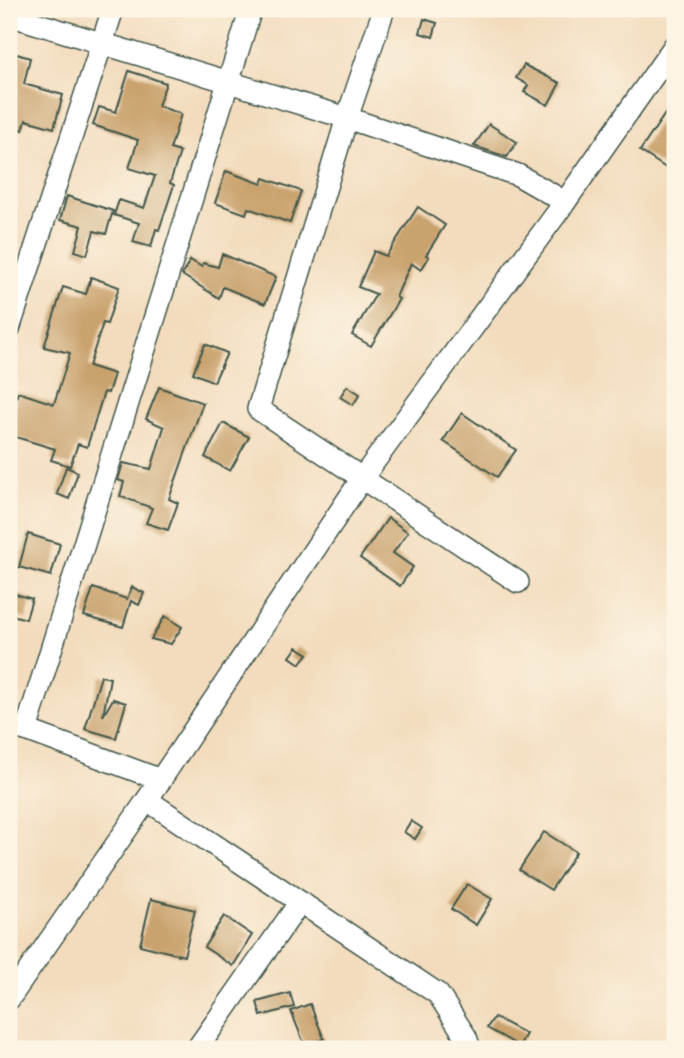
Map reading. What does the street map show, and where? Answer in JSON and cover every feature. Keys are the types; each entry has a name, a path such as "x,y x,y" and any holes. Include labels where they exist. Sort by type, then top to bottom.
{"street":[{"path":"9,329 113,9"},
{"path":"161,780 17,728 251,9"},
{"path":"384,9 346,118 258,409 518,582"},
{"path":"9,15 346,118 518,175 565,202"},
{"path":"9,999 161,780 363,477 565,202 675,45"},
{"path":"147,800 438,995 466,1037 470,1049"},
{"path":"197,1049 300,902"}],"building":[{"path":"424,19 437,23 433,37 420,33"},
{"path":"17,54 30,58 24,84 63,95 54,128 26,120 23,130 9,126 9,82"},
{"path":"524,65 560,83 548,105 524,92 528,85 516,78"},
{"path":"129,71 166,83 158,106 181,114 170,149 180,152 170,183 174,185 151,247 133,242 139,223 114,215 119,200 144,208 155,176 129,168 138,140 93,125 99,107 116,112"},
{"path":"675,99 675,174 640,151"},
{"path":"489,124 517,142 507,157 474,146"},
{"path":"226,171 262,184 264,178 301,191 290,223 248,208 246,214 215,203"},
{"path":"67,196 113,211 106,234 94,231 87,255 75,251 82,226 60,220"},
{"path":"418,207 445,225 426,255 429,257 421,270 411,263 396,297 399,299 371,346 352,335 376,294 358,287 374,251 386,256"},
{"path":"222,254 276,277 265,304 223,287 219,298 182,275 190,260 202,267 203,263 218,267"},
{"path":"91,277 119,287 107,324 103,323 89,366 114,374 108,393 104,392 87,447 78,444 70,466 51,460 55,449 9,435 9,420 18,392 54,404 70,353 44,347 63,287 86,294"},
{"path":"205,344 227,353 214,382 193,373"},
{"path":"347,386 360,394 353,405 340,397"},
{"path":"159,387 203,403 169,499 178,503 168,530 146,523 152,508 120,496 124,482 118,480 123,463 151,469 164,427 146,419"},
{"path":"462,413 516,450 497,477 443,441"},
{"path":"223,423 249,437 230,471 205,457"},
{"path":"66,467 78,472 69,499 57,494"},
{"path":"388,518 408,532 393,553 413,567 400,586 360,558"},
{"path":"28,534 60,544 51,576 19,567"},
{"path":"132,587 144,593 139,605 131,601 123,627 84,616 93,588 127,599"},
{"path":"9,592 32,599 26,619 9,614"},
{"path":"165,616 182,627 171,644 151,639"},
{"path":"297,647 308,654 300,664 290,657"},
{"path":"101,676 110,678 103,716 113,699 126,703 116,738 85,729"},
{"path":"411,821 422,828 415,839 404,832"},
{"path":"544,832 576,852 551,890 519,870"},
{"path":"467,884 492,899 476,925 451,909"},
{"path":"151,899 195,910 184,956 140,945"},
{"path":"224,916 252,935 233,966 204,947"},
{"path":"290,993 294,1007 261,1016 257,1002"},
{"path":"310,1004 324,1039 305,1046 291,1011"},
{"path":"494,1017 526,1034 519,1046 487,1028"}]}
